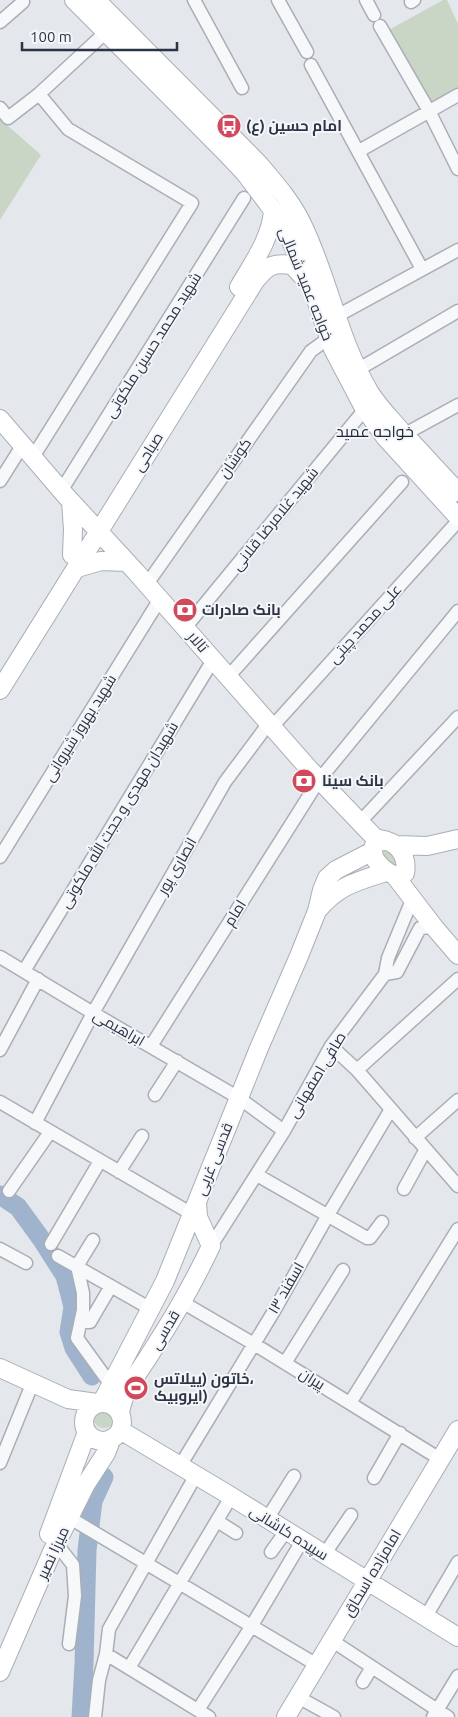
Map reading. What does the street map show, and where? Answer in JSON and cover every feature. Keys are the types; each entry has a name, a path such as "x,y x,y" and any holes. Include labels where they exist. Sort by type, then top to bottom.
{"street":[{"name":"خواجه عمید شمالی","path":"74,0 238,166 273,211 288,234 313,291 329,338 365,409 396,433 458,492"},
{"name":"خواجه عمید شمالی","path":"96,0 258,163 291,204 303,226 346,344 370,393 396,433 458,519"},
{"path":"278,0 422,268"},
{"path":"366,0 429,112 458,169"},
{"path":"198,1 242,88"},
{"path":"0,22 23,2"},
{"path":"4,113 39,94 106,32"},
{"path":"0,481 27,451 192,203 68,129 39,94"},
{"path":"359,151 458,95"},
{"name":"شهید محمد حسین ملکوتی","path":"66,497 244,198"},
{"name":"صباحی","path":"0,673 95,528 232,308 266,239 272,224 273,211"},
{"path":"337,316 458,250"},
{"name":"صباحی","path":"232,308 265,268 279,263 292,265 298,270 313,291"},
{"path":"359,369 458,311"},
{"name":"کوشان","path":"146,584 311,351 329,338"},
{"path":"396,433 458,406"},
{"name":"شهید غلامرضا قلانی","path":"185,628 365,409"},
{"name":"تالار","path":"0,419 66,497 127,562 319,780 360,822 375,846 376,860 398,870"},
{"path":"228,677 402,482"},
{"path":"66,497 73,529 74,561 127,562"},
{"name":"علی محمد چیتی","path":"270,725 458,519"},
{"name":"صباحی","path":"0,690 74,561"},
{"name":"شهید بهروز شیروانی","path":"0,857 160,599"},
{"name":"امام","path":"151,1046 319,780 458,611"},
{"name":"شهیدان مهدی و حجت الله ملکوتی","path":"24,971 213,660"},
{"path":"360,822 458,717"},
{"name":"انصاری پور","path":"36,1123 93,1013 225,782 270,725"},
{"path":"375,846 379,838 387,840 396,845 403,854 398,870 412,900 458,955"},
{"path":"396,845 427,846 456,840"},
{"name":"قدسی غربی","path":"317,911 327,898 344,887 398,870 456,840"},
{"name":"قدسی غربی","path":"99,1403 111,1384 165,1281 239,1098 287,987 317,911 327,878 336,870 375,846"},
{"path":"398,870 420,892 458,939"},
{"name":"صافی اصفهانی","path":"211,1246 284,1131 332,1046 385,974 388,958 412,900"},
{"path":"385,974 397,972 420,928 434,927"},
{"name":"ابراهیمی","path":"0,957 239,1098 284,1131"},
{"path":"0,1050 38,979"},
{"path":"357,1070 458,979"},
{"path":"332,1046 357,1070 458,1186"},
{"path":"155,1095 177,1061"},
{"path":"416,1138 458,1100"},
{"path":"2,1108 36,1123 119,1172 194,1208 211,1246"},
{"name":"اسفند ۱۳","path":"180,1466 391,1110"},
{"path":"9,1190 50,1132"},
{"path":"119,1172 142,1136"},
{"path":"404,1189 426,1150"},
{"path":"51,1244 100,1161"},
{"path":"256,1175 367,1238 370,1238 382,1222"},
{"path":"350,1403 458,1228"},
{"path":"93,1240 77,1266 83,1293 81,1321 77,1338 111,1384"},
{"name":"قدسی","path":"117,1427 121,1402 182,1302 211,1246"},
{"path":"0,1249 26,1263"},
{"path":"58,1256 151,1309"},
{"path":"285,1363 343,1270"},
{"path":"81,1321 90,1322 111,1286"},
{"name":"پیران","path":"182,1302 254,1344 440,1459"},
{"path":"0,1368 68,1398 112,1405 117,1427 106,1440 98,1440 92,1437 68,1398"},
{"path":"0,1463 33,1382"},
{"path":"85,1427 86,1412 99,1403"},
{"name":"میرزا نصیر","path":"0,1672 64,1521 85,1427"},
{"name":"سپیده کاشانی","path":"117,1427 458,1637"},
{"name":"میرزا نصیر","path":"0,1650 64,1521 106,1453 117,1427"},
{"name":"امامزاده اسحاق","path":"286,1717 458,1430"},
{"path":"374,1478 400,1434"},
{"path":"95,1717 99,1680 106,1654 109,1628 196,1475"},
{"path":"267,1519 294,1476"},
{"path":"129,1668 231,1497"},
{"path":"324,1555 350,1515"},
{"path":"64,1521 100,1536 317,1665"},
{"path":"217,1521 236,1534"},
{"path":"271,1552 286,1531"},
{"path":"106,1654 203,1714 251,1627 302,1541"},
{"path":"56,1543 73,1565 75,1596 69,1644"},
{"path":"425,1618 458,1562"},
{"path":"331,1640 439,1715 458,1676"},
{"path":"363,1682 372,1667"},
{"path":"298,1697 334,1717"}],"green space":[{"path":"443,0 447,0 458,24 458,88 430,102 387,31"},
{"path":"0,119 41,155 0,220"},
{"path":"385,843 400,860 395,872 377,847"},
{"path":"104,1406 112,1409 115,1417 112,1425 104,1428 96,1425 93,1417 96,1409"}],"waterway":[{"path":"0,1195 18,1207 65,1276 73,1307 69,1332 74,1348 92,1376"},
{"path":"81,1717 87,1550 93,1501 104,1477"}],"place":[{"name":"امام حسین (ع)","path":"229,126"},
{"name":"بانک صادرات","path":"185,610"},
{"name":"بانک سینا","path":"304,781"},
{"name":"خاتون (پیلاتس، ایروبیک)","path":"136,1388"}],"district":[{"name":"خواجه عمید","path":"375,431"}]}
